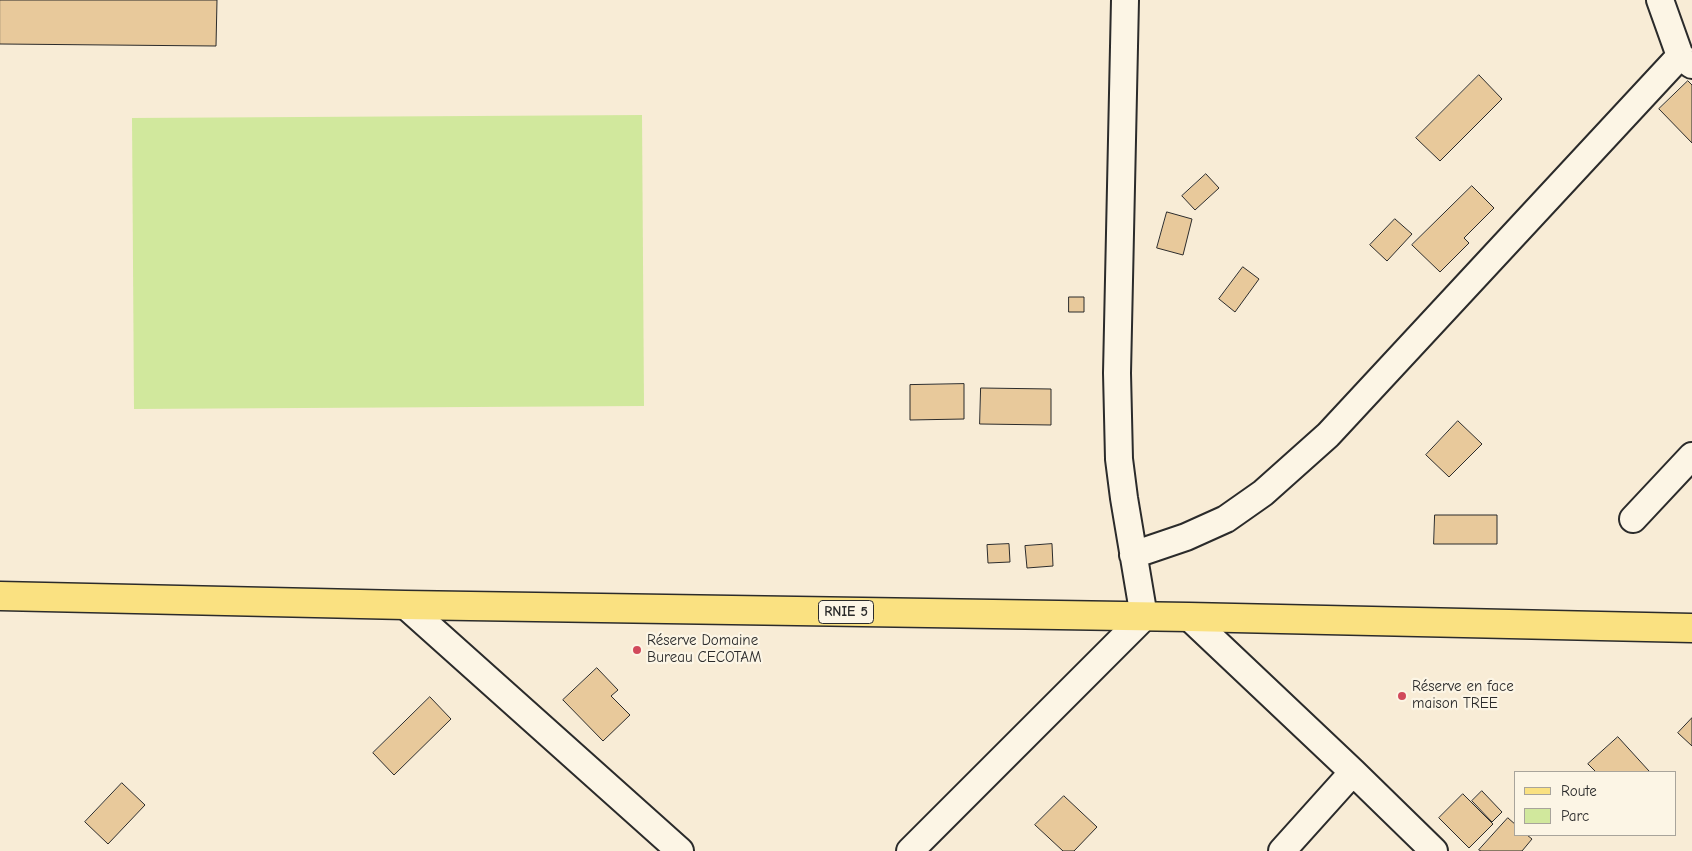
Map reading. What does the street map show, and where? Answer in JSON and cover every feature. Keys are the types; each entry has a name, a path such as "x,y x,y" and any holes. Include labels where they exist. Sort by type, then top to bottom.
{"main road":[{"name":"RNIE 5","path":"0,596 1692,628"}],"street":[{"path":"910,851 1144,617 1119,459 1117,373 1125,0"},
{"path":"1133,555 1186,537 1226,519 1263,493 1328,435 1686,60 1660,0"},
{"path":"1633,519 1692,456"},
{"path":"405,605 680,851"},
{"path":"1189,617 1434,851"},
{"path":"1282,851 1353,772"}],"green space":[{"path":"642,115 644,406 134,409 132,118"}],"building":[{"path":"0,0 217,0 216,46 0,44"},
{"path":"1479,75 1502,99 1440,161 1416,138"},
{"path":"1688,81 1692,85 1692,143 1659,109"},
{"path":"1206,174 1219,188 1195,210 1182,196"},
{"path":"1472,186 1494,208 1464,238 1469,243 1440,272 1412,245"},
{"path":"1167,212 1192,219 1183,255 1157,248"},
{"path":"1395,219 1412,234 1387,261 1370,245"},
{"path":"1243,267 1259,279 1235,312 1219,299"},
{"path":"1069,297 1084,297 1084,312 1069,312"},
{"path":"964,384 964,419 910,420 910,385"},
{"path":"981,388 1051,389 1051,425 980,424"},
{"path":"1458,421 1482,444 1449,477 1426,455"},
{"path":"1435,515 1497,515 1497,544 1434,544"},
{"path":"1009,544 1010,562 988,563 987,545"},
{"path":"1052,544 1053,566 1027,568 1025,546"},
{"path":"597,668 618,690 611,696 630,715 603,741 563,700"},
{"path":"430,697 451,719 394,775 373,753"},
{"path":"1692,718 1692,746 1678,733"},
{"path":"1618,737 1649,771 1595,771 1588,764"},
{"path":"122,783 145,805 108,844 85,822"},
{"path":"1482,791 1502,812 1492,822 1472,801"},
{"path":"1463,794 1493,824 1469,848 1439,818"},
{"path":"1064,796 1097,827 1074,851 1063,851 1035,825"},
{"path":"1508,818 1514,823 1514,836 1528,836 1532,839 1522,851 1479,850"}],"place":[{"name":"Réserve Domaine Bureau CECOTAM","path":"637,650"},
{"name":"Réserve en face maison TREE","path":"1402,696"}]}
